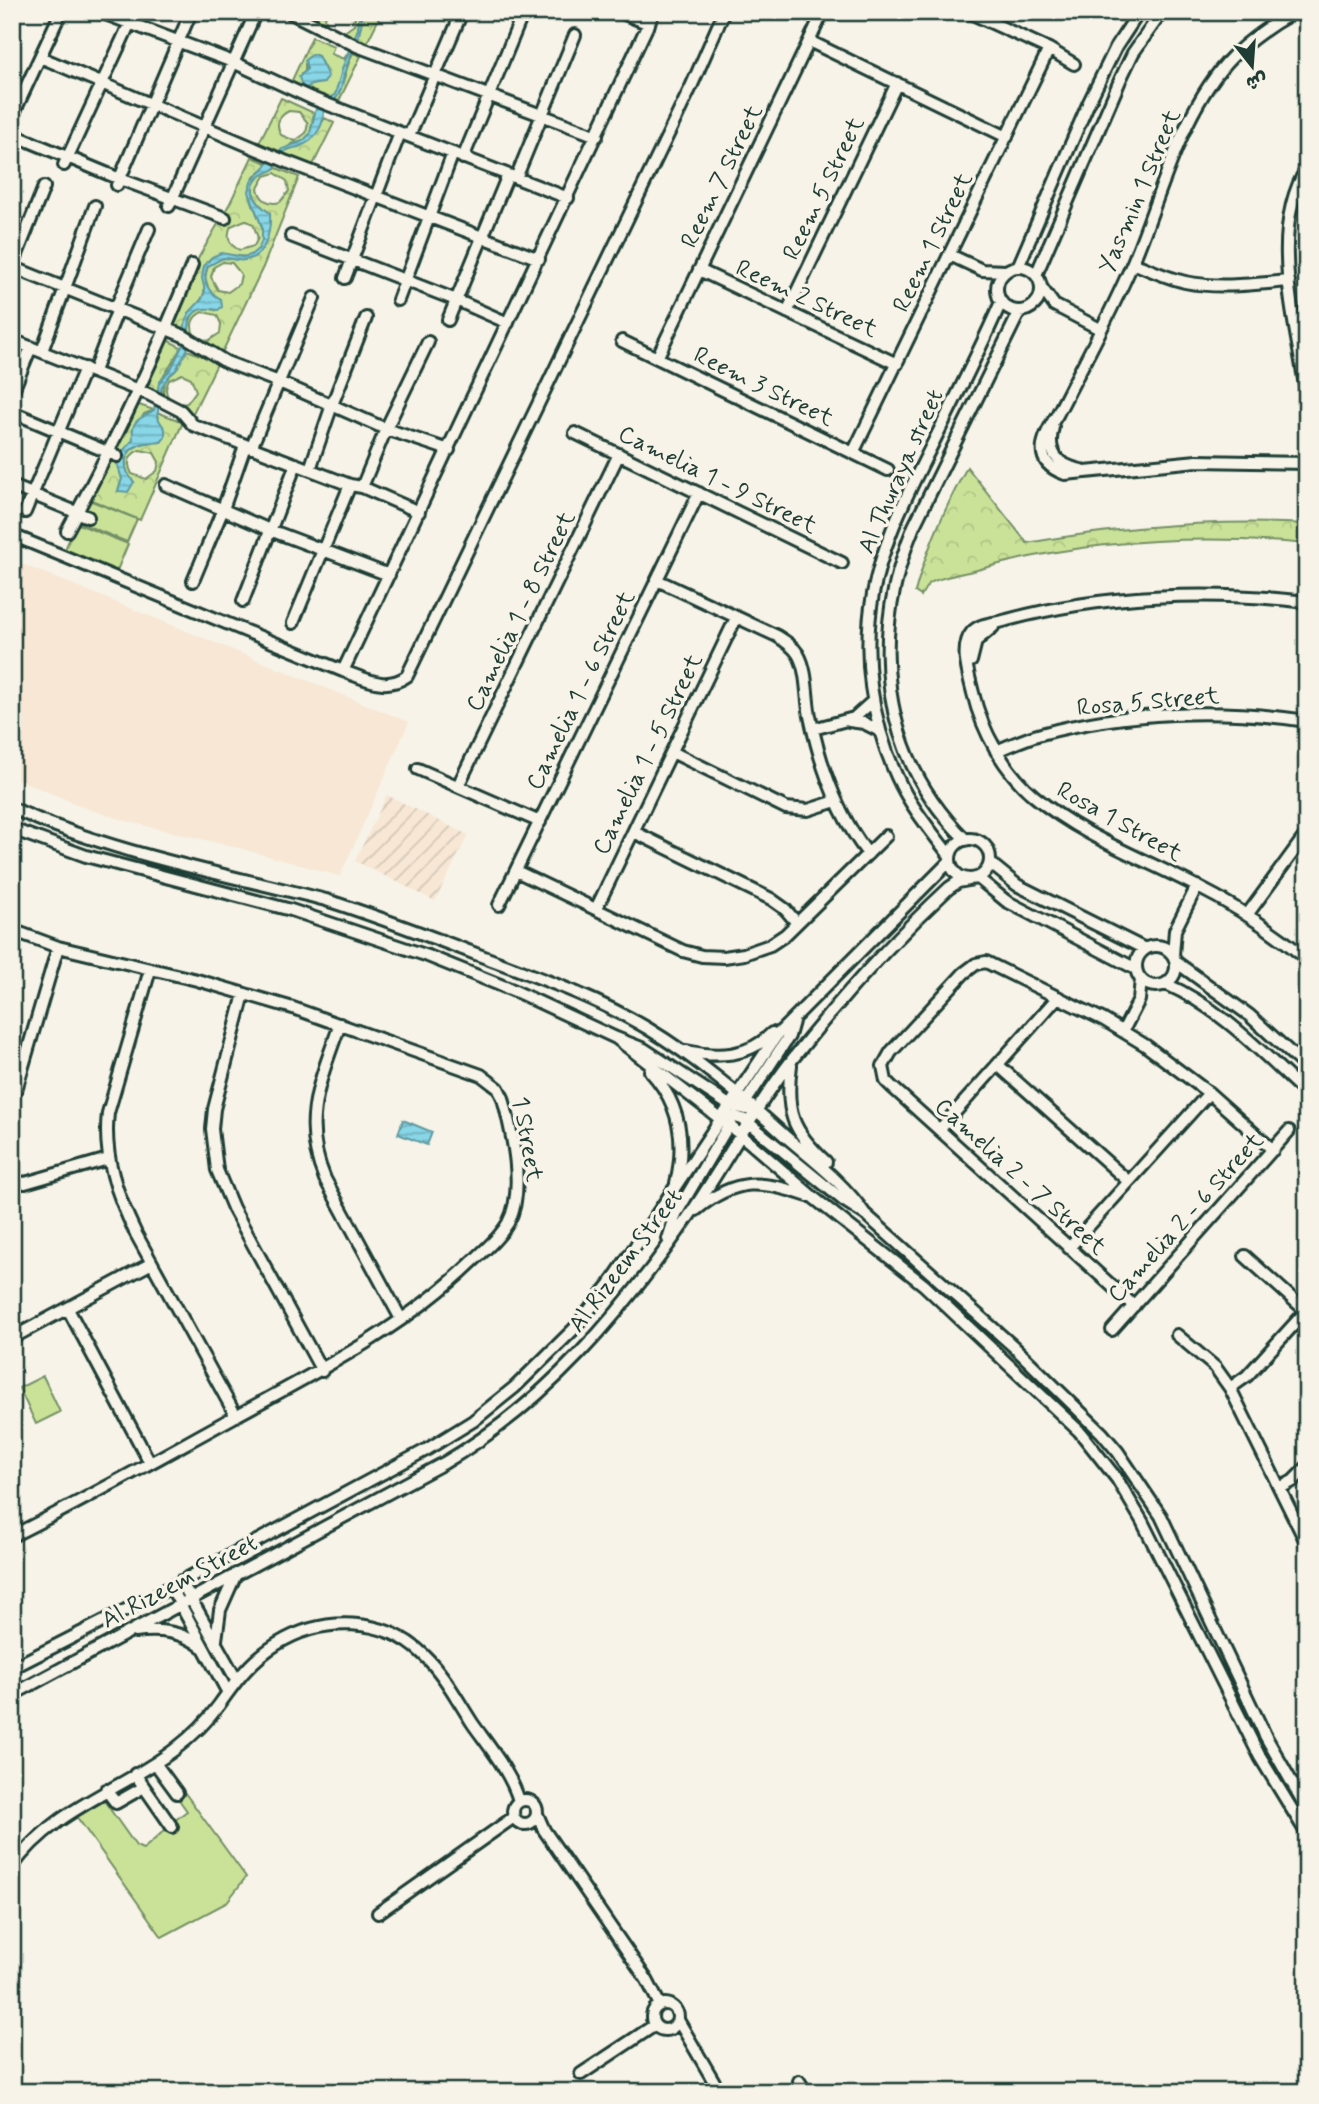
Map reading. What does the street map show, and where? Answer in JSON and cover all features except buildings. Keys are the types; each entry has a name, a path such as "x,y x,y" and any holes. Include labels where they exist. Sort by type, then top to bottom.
{"street":[{"path":"12,117 61,12"},
{"path":"100,12 233,62 329,105 568,198"},
{"path":"66,161 135,12"},
{"path":"119,182 191,12"},
{"path":"170,202 256,12"},
{"path":"289,12 354,44 597,136"},
{"path":"345,278 376,196 404,134 435,76 462,12"},
{"path":"620,12 649,24"},
{"path":"344,671 654,12"},
{"path":"12,535 344,671 384,685 397,683 407,676 691,87 724,12"},
{"name":"Reem 7 Street","path":"657,358 823,12"},
{"path":"968,12 1049,49 1074,64"},
{"path":"1036,275 1121,78 1133,53 1162,12"},
{"name":"Yasmin 1 Street","path":"1294,12 1240,50 1213,82 1184,136 1133,263 1057,415 1050,446 1061,464 1091,472 1198,461 1307,463"},
{"path":"398,300 429,217 489,96 523,13"},
{"path":"1018,267 1089,102 1116,47 1137,14"},
{"path":"448,320 482,237 541,116 575,35"},
{"path":"809,41 1007,137"},
{"name":"Reem 1 Street","path":"853,453 1049,49"},
{"path":"40,57 283,160 539,259"},
{"name":"Reem 5 Street","path":"787,312 897,83"},
{"path":"12,134 66,161 119,182 170,202 225,218"},
{"path":"1307,168 1289,214 1286,236 1289,281 1307,401"},
{"path":"44,187 12,267 184,336 226,362 387,429 449,450"},
{"path":"12,393 37,349 65,288 95,206"},
{"path":"25,512 58,432 117,309 149,229"},
{"path":"291,236 509,323"},
{"path":"950,255 982,270 1006,271 1018,267 1031,270 1055,305 1100,328"},
{"path":"1133,263 1169,277 1199,284 1217,286 1289,281"},
{"path":"67,530 113,454 192,265"},
{"name":"Reem 2 Street","path":"699,270 897,364"},
{"path":"982,270 999,296 1013,310 1055,305"},
{"path":"999,296 998,284 1006,271"},
{"path":"1026,309 1039,298 1041,287"},
{"name":"Al Thuraya street","path":"950,858 897,778 880,731 870,676 870,621 879,569 895,523 999,296"},
{"path":"193,581 248,447 279,383 314,298"},
{"name":"Al Thuraya street","path":"966,840 940,812 906,751 890,684 887,659 889,616 902,554 914,526 1026,309"},
{"path":"310,469 366,318"},
{"path":"12,340 156,397 176,407 194,425 419,512"},
{"name":"Reem 3 Street","path":"622,341 888,470"},
{"path":"293,623 323,550 387,429 428,342"},
{"path":"12,412 113,454"},
{"name":"Camelia 1 - 9 Street","path":"575,433 842,563"},
{"name":"Camelia 1 - 8 Street","path":"458,786 619,454"},
{"path":"243,601 296,464"},
{"path":"166,485 270,530 389,575"},
{"path":"12,486 88,517"},
{"name":"Camelia 1 - 6 Street","path":"499,905 699,494"},
{"path":"657,580 777,636 789,643 797,653 803,665 813,729 836,801 867,854"},
{"name":"Rosa 1 Street","path":"1307,602 1216,595 1138,599 1068,607 1002,622 985,631 976,641 970,671 977,708 996,751 1014,776 1053,812 1197,886 1247,915 1307,959"},
{"name":"Camelia 1 - 5 Street","path":"596,909 736,618"},
{"path":"813,729 846,721 861,713 873,701"},
{"name":"Rosa 5 Street","path":"996,751 1040,734 1144,717 1226,714 1307,721"},
{"path":"846,721 864,723 880,731"},
{"path":"672,752 786,808 808,810 836,801"},
{"path":"418,769 540,822"},
{"path":"12,808 120,849 326,900 392,921 586,997 647,1028 736,1094"},
{"path":"12,829 86,856 291,910 375,937 515,991 644,1049 735,1114 843,1200 865,1214 1013,1346 1118,1452 1161,1516 1266,1737 1307,1809"},
{"path":"634,832 771,899 785,909 797,923"},
{"path":"1247,915 1307,832"},
{"path":"516,871 683,951 702,956 732,956 759,950 785,934 886,836"},
{"path":"735,1114 756,1111 791,1061 891,944 954,884 974,879 986,872 990,853 984,845 976,840 957,844 950,858 902,910 795,1015 771,1043 736,1094 735,1114 741,1135 814,1198 939,1297 1070,1422 1102,1460 1130,1500 1154,1542 1260,1757 1307,1834"},
{"path":"950,858 956,874 974,879 1006,901 1139,974 1148,984 1186,993 1236,1030 1307,1094"},
{"path":"990,863 1017,885 1150,947 1163,947 1249,1015 1307,1068"},
{"path":"1139,1000 1174,975 1175,930 1197,886"},
{"path":"902,910 914,922"},
{"name":"1 Street","path":"12,930 58,947 293,1007 481,1075 498,1088 506,1108 517,1188 515,1206 498,1236 453,1280 401,1319 322,1371 12,1536"},
{"path":"1123,1031 1139,1000 1139,955 1175,930"},
{"path":"879,931 891,944"},
{"path":"12,1095 16,1090 58,947"},
{"name":"Camelia 2 - 7 Street","path":"1058,997 992,964 981,962 964,974 891,1052 883,1066 883,1074 892,1087 1134,1306"},
{"path":"150,970 108,1113 105,1136 108,1159 123,1205 236,1416"},
{"path":"244,994 214,1109 213,1139 217,1170 233,1209 322,1371"},
{"path":"940,1129 1058,997 1123,1031 1209,1093 1273,1150"},
{"path":"680,1050 713,1055 746,1051 767,1039 780,1025 795,1015"},
{"path":"667,1246 676,1214 735,1114 789,1036 795,1015"},
{"path":"340,1024 315,1100 312,1127 315,1148 325,1179 401,1319"},
{"path":"616,1038 658,1079 676,1113 681,1150 673,1192"},
{"path":"791,1061 788,1093 797,1131 809,1147 856,1191 865,1214"},
{"path":"998,1065 1128,1181"},
{"path":"1069,1248 1209,1093"},
{"path":"756,1111 844,1188 865,1214"},
{"name":"Al Rizeem Street","path":"12,1668 176,1584 435,1445 495,1404 546,1359 592,1309 673,1192 735,1114"},
{"name":"Camelia 2 - 6 Street","path":"1112,1330 1289,1131"},
{"name":"Al Rizeem Street","path":"12,1695 444,1463 503,1424 588,1346 627,1299 689,1216 741,1135"},
{"path":"12,1181 26,1183 108,1159"},
{"path":"689,1216 716,1195 747,1184 773,1185 814,1198"},
{"path":"1230,1388 1247,1376 1306,1310 1245,1256"},
{"path":"12,1338 152,1263"},
{"path":"68,1309 150,1463"},
{"path":"1177,1335 1215,1367 1230,1388 1307,1544"},
{"path":"1280,1488 1293,1481 1307,1467"},
{"path":"215,1643 220,1610 236,1574"},
{"path":"176,1584 191,1598 236,1679"},
{"path":"176,1584 180,1604 227,1690"},
{"path":"12,1867 49,1827 106,1790 155,1763 199,1728 220,1704 236,1679 277,1643 310,1629 346,1623 370,1626 393,1634 415,1647 440,1673 509,1777 519,1801"},
{"path":"129,1632 171,1632 204,1648"},
{"path":"155,1763 177,1793"},
{"path":"135,1774 172,1827"},
{"path":"106,1790 116,1803 144,1787"},
{"path":"526,1800 533,1802 537,1814 534,1821 522,1824 514,1817 513,1810 519,1801 526,1800"},
{"path":"537,1814 547,1834 647,1980 660,2006"},
{"path":"378,1913 514,1817"},
{"path":"528,1824 547,1834"},
{"path":"689,2040 670,2029 663,2030 655,2025 653,2014 660,2006 667,2004 678,2013 678,2020 720,2092"},
{"path":"670,2029 678,2020"},
{"path":"581,2074 655,2025"},
{"path":"799,2081 806,2092"}],"shaded area":[{"path":"12,560 409,722 340,876 134,823 91,810 12,777"},
{"path":"387,795 468,835 435,901 355,861"}],"green space":[{"path":"320,12 327,12 325,18 329,28 343,33 354,25 355,12 360,12 358,29 352,44 312,29"},
{"path":"363,12 382,12 364,49 357,46"},
{"path":"312,37 334,46 331,54 344,59 349,51 335,95 317,104 287,91","holes":["313,55 318,56 326,72 315,84 310,85 301,73 305,72 305,64"]},
{"path":"353,53 361,56 334,111 323,106 340,90"},
{"path":"281,98 314,113 310,134 303,141 292,144 271,159 254,153","holes":["299,112 308,123 306,133 295,141 281,135 278,124 285,113"]},
{"path":"325,118 334,123 308,175 277,163 285,151 310,140"},
{"path":"252,157 269,164 255,177 250,187 250,195 262,229 260,247 250,256 223,254 207,262 204,270 204,293 187,318 184,342 168,334 199,257 230,203","holes":["245,220 253,224 258,238 254,246 240,250 233,246 229,237 231,226"]},
{"path":"274,167 299,177 263,267 220,357 188,344 190,323 192,316 200,309 215,310 205,277 208,266 223,257 249,257 256,254 264,244 270,213 257,201 253,186 260,176","holes":["275,173 287,181 289,191 280,202 272,203 263,198 258,188 265,176","223,262 232,263 241,274 239,284 228,292 218,290 211,277 214,267","203,312 217,315 221,324 220,333 208,341 195,336 192,329 196,316"]},
{"path":"167,340 181,347 157,393 141,393"},
{"path":"187,350 218,362 191,417 161,404 165,380 176,370","holes":["182,374 191,378 196,391 187,403 172,401 166,390 169,380"]},
{"path":"136,404 154,410 144,414 133,440 123,452 112,450"},
{"path":"157,412 183,422 140,520 89,499 108,459 117,463 122,479 118,491 134,482 126,467 127,457 133,448 161,442 165,437","holes":["140,450 154,453 159,462 157,471 146,479 132,474 129,463 133,454"]},
{"path":"967,467 1027,543 1166,526 1272,523 1307,524 1307,544 1223,539 1182,540 1058,551 946,577 930,583 921,596 915,592 925,559"},
{"path":"89,500 137,519 127,542 80,523"},
{"path":"76,523 128,544 116,573 64,552"},
{"path":"43,1376 60,1412 36,1424 19,1388"},
{"path":"177,1782 246,1877 226,1903 162,1937 72,1810 100,1795 136,1846 143,1849 187,1811 170,1787"}],"water":[{"path":"360,12 363,12 360,29 340,91 331,103 323,106 319,129 307,143 285,151 273,170 260,176 254,183 255,197 270,213 268,235 262,249 252,258 239,261 223,258 208,266 205,277 207,286 221,299 222,307 218,310 199,310 190,318 187,350 176,370 162,386 157,417 165,429 165,437 161,442 142,444 129,452 126,467 134,482 128,492 118,491 122,479 117,463 108,459 112,450 123,451 133,440 135,424 154,410 159,383 172,367 184,342 189,313 202,299 205,291 202,278 204,266 212,257 221,253 243,257 251,255 259,248 262,227 249,192 251,182 280,150 303,141 310,134 317,104 335,95 358,29"},
{"path":"313,54 318,56 328,76 324,83 307,88 302,86 299,77 307,69 305,60"},
{"path":"403,1120 432,1132 427,1145 398,1134"}]}
